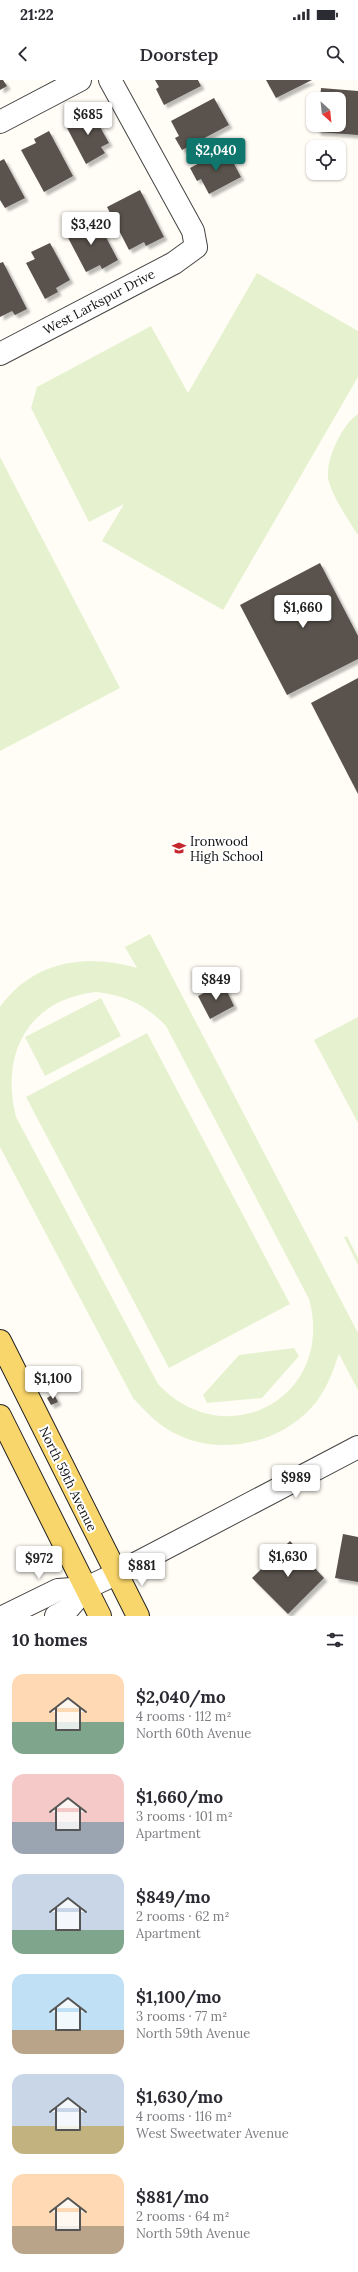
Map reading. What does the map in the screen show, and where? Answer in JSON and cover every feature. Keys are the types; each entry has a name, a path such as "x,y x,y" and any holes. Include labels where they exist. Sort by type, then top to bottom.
{"main road":[{"name":"North 59th Avenue","path":"0,1341 138,1616"},
{"path":"0,1416 100,1616"}],"street":[{"path":"0,122 80,80"},
{"name":"West Larkspur Drive","path":"0,354 174,263 196,247 193,231 110,80"},
{"path":"5,1616 58,1590 86,1588 116,1574 358,1447"},
{"path":"56,1616 67,1610 86,1588"}],"green space":[{"path":"257,273 358,331 358,377 223,610 102,541 124,504 89,522 31,408 37,387 151,326 188,393"},
{"path":"358,414 357,534 331,489 328,474 331,455 340,435 352,419"},
{"path":"0,457 120,688 0,751"},
{"path":"150,934 358,1333 358,1390 339,1354 324,1390 317,1401 303,1416 287,1428 269,1437 230,1445 210,1444 190,1440 161,1425 133,1398 0,1147 0,1007 13,992 28,979 44,970 80,962 99,961 118,963 137,968 125,947","holes":["96,992 107,993 134,1002 143,1007 151,1012 166,1026 309,1299 313,1333 306,1363 291,1388 270,1405 243,1415 214,1415 185,1405 158,1384 16,1117 12,1094 12,1071 17,1051 25,1033 37,1018 53,1005 73,997"]},
{"path":"101,998 121,1036 45,1076 25,1037"},
{"path":"358,1017 358,1123 314,1040"},
{"path":"147,1033 290,1304 169,1368 26,1097"},
{"path":"347,1236 358,1258 358,1265 344,1237"},
{"path":"294,1348 299,1356 262,1398 207,1403 203,1395 239,1355"}],"building":[{"path":"0,80 3,80 7,86 0,90"},
{"path":"155,80 198,80 201,86 164,105 156,89 159,87"},
{"path":"266,80 312,80 276,98"},
{"path":"321,88 358,91 358,135 317,132 346,132 346,92 321,92"},
{"path":"214,98 229,125 182,150 175,138 179,136 171,121"},
{"path":"90,109 109,143 101,147 105,153 86,164 66,126 80,119 78,115"},
{"path":"49,131 73,176 44,192 21,150 36,143 34,139"},
{"path":"226,149 241,177 209,194 201,179 197,181 190,168"},
{"path":"4,159 25,198 5,208 0,200 0,161"},
{"path":"140,190 164,237 146,246 144,242 129,250 107,207"},
{"path":"85,221 89,229 99,224 118,260 102,269 100,265 86,272 65,232"},
{"path":"50,243 70,280 56,288 58,292 45,299 26,263 35,259 31,252"},
{"path":"3,262 27,309 15,315 12,311 0,317 0,263"},
{"path":"320,563 358,636 358,659 287,695 240,605"},
{"path":"358,678 358,794 311,703"},
{"path":"223,983 234,1006 210,1019 198,996"},
{"path":"54,1394 58,1402 51,1405 47,1398"},
{"path":"343,1534 358,1537 358,1582 335,1578"},
{"path":"290,1541 324,1578 288,1614 252,1578"}],"place":[{"name":"Ironwood High School","path":"179,848"}]}
